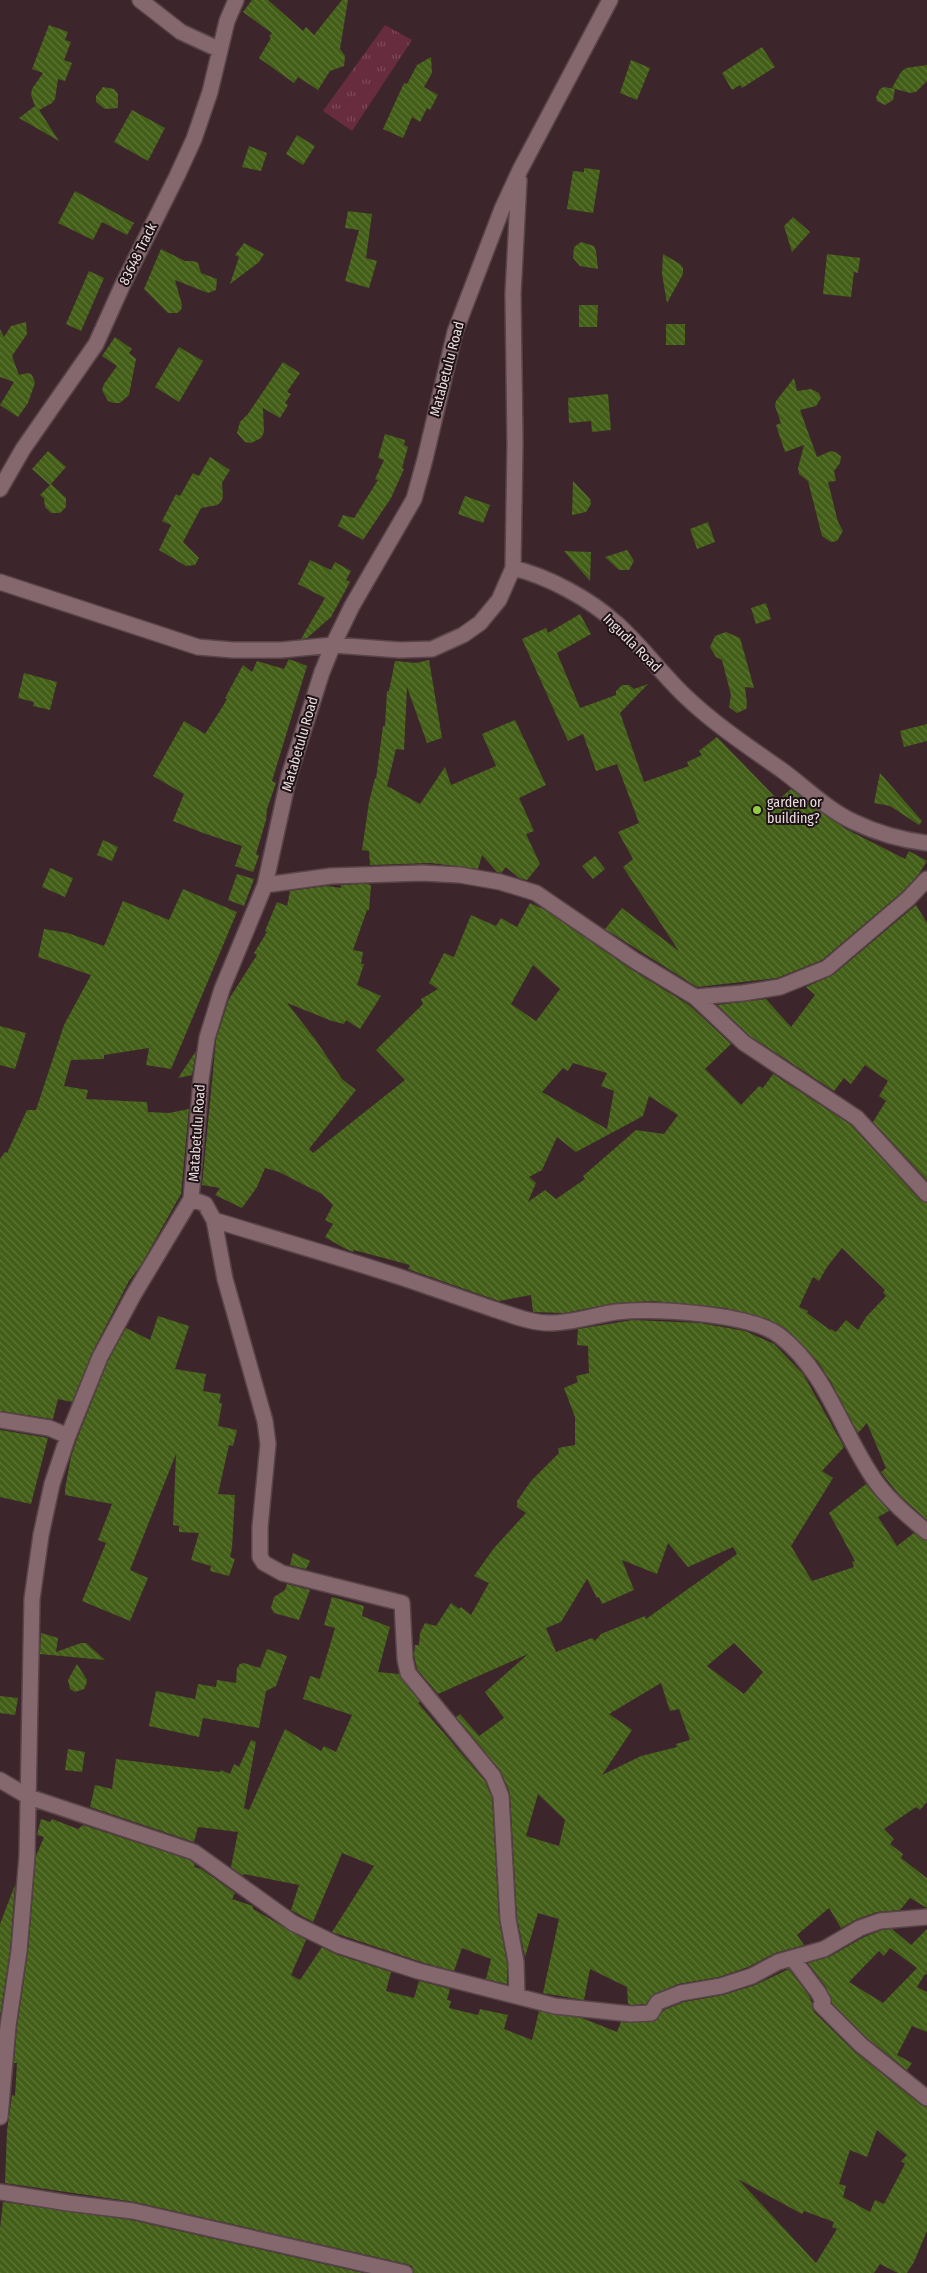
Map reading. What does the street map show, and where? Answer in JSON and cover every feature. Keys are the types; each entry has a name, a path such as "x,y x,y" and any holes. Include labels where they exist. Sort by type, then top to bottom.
{"street":[{"path":"140,0 181,32 220,50"},
{"name":"83648 Track","path":"0,489 23,449 96,344 123,284 194,139 210,92 227,21 236,0"},
{"name":"Matabetulu Road","path":"0,2117 8,2026 19,1951 29,1797 32,1599 41,1535 52,1484 68,1436 114,1328 191,1198 201,1080 207,1038 222,989 265,884 289,776 307,715 332,645 352,606 414,499 455,332 502,210 520,170 610,0"},
{"path":"0,582 198,647 233,650 281,650 332,645 400,650 432,649 462,635 480,623 499,600 513,568 515,443 513,294 520,170"},
{"name":"Ingudla Road","path":"513,568 531,572 562,587 616,622 683,695 706,715 746,747 801,784 836,811 853,822 879,832 927,843"},
{"path":"265,884 331,876 422,873 460,875 500,882 536,893 642,965 695,997 744,1043 857,1118 927,1194"},
{"path":"695,997 743,993 780,987 827,968 908,899 927,879"},
{"path":"191,1198 205,1204 214,1220 225,1279 265,1421 268,1444 260,1527 260,1557 264,1563 282,1573 402,1602 405,1659 408,1673 493,1776 501,1796 508,1919 516,1962 517,1996"},
{"path":"214,1220 406,1279 526,1320 551,1323 619,1312 652,1311 707,1315 760,1326 785,1341 814,1372 826,1389 876,1481 892,1501 927,1532"},
{"path":"0,1420 49,1428 68,1436"},
{"path":"0,1780 29,1797 194,1852 293,1923 338,1945 418,1971 555,2006 632,2014 651,2012 658,2002 681,1993 721,1986 752,1976 778,1962 824,1949 860,1928 880,1921 927,1917"},
{"path":"794,1959 818,1992 823,2001 821,2005 865,2049 927,2098"},
{"path":"0,2192 132,2211 405,2273"}],"green space":[{"path":"385,25 412,40 352,131 323,111"}],"building":[{"path":"252,0 268,0 303,31 306,27 314,35 342,0 348,0 340,49 345,56 344,66 330,71 318,90 298,77 294,83 259,58 272,33 243,12"},
{"path":"49,25 68,32 65,40 71,42 64,60 72,63 65,81 58,79 55,99 52,103 39,110 59,141 19,118 35,106 31,95 32,89 43,73 32,69"},
{"path":"762,47 775,67 742,88 740,85 732,90 722,73"},
{"path":"431,57 432,73 424,87 438,95 430,110 427,108 420,122 412,117 403,138 383,129 404,83 407,84 417,65"},
{"path":"631,60 650,68 637,100 620,93"},
{"path":"927,65 927,81 916,92 910,93 892,88 901,72 906,68"},
{"path":"103,87 114,89 118,94 118,108 105,109 96,102 96,96"},
{"path":"884,87 895,89 893,100 885,105 877,101 876,97 880,89"},
{"path":"132,110 165,128 148,161 114,142"},
{"path":"297,135 315,146 303,165 286,154"},
{"path":"249,146 267,153 261,171 242,167"},
{"path":"584,168 600,170 593,213 567,209 573,171 584,172"},
{"path":"75,191 134,223 127,235 102,222 93,240 58,223"},
{"path":"348,211 372,214 366,258 377,261 369,288 345,281 359,230 345,228"},
{"path":"793,217 810,232 792,252 784,226"},
{"path":"581,242 594,246 598,269 580,266 573,258 574,247"},
{"path":"244,243 264,254 259,262 230,284 239,257 235,255"},
{"path":"161,249 185,261 198,263 201,273 217,279 216,290 208,293 175,280 182,305 181,310 177,313 168,313 144,289"},
{"path":"663,254 680,264 683,268 683,274 667,303 662,274"},
{"path":"827,254 860,258 858,273 854,272 851,297 823,294"},
{"path":"89,271 104,278 81,331 66,324"},
{"path":"579,305 598,305 597,327 579,327"},
{"path":"26,322 27,334 12,356 19,375 28,373 32,375 35,383 28,403 18,417 0,405 14,382 0,377 0,329 4,337 11,326"},
{"path":"666,324 685,324 685,345 666,345"},
{"path":"115,337 132,349 129,353 136,359 129,395 120,403 108,401 102,390 117,366 102,356"},
{"path":"179,347 203,361 179,402 155,387"},
{"path":"283,362 300,373 287,392 291,394 285,403 288,405 280,418 263,408 264,432 261,438 251,443 245,442 237,433 240,422 248,414"},
{"path":"794,378 797,391 811,389 819,393 821,398 816,406 800,410 817,457 831,451 841,456 840,463 834,471 836,481 828,482 838,522 843,531 837,541 831,542 822,536 808,481 799,474 798,468 804,445 785,452 776,425 781,423 775,406 776,401"},
{"path":"608,394 611,430 592,432 591,421 569,423 568,398"},
{"path":"385,434 405,440 404,445 408,447 402,468 404,469 391,498 363,540 338,526 343,515 354,518 378,480 375,479 384,460 378,458"},
{"path":"48,451 66,467 51,484 66,498 66,507 60,513 51,513 45,507 44,498 40,495 50,485 32,469"},
{"path":"210,457 230,470 222,483 223,497 221,502 217,505 201,508 183,542 199,558 195,565 186,566 159,550 171,525 162,521 176,494 180,496 193,473 199,476"},
{"path":"573,481 590,499 591,504 586,512 572,515"},
{"path":"465,496 490,505 483,523 458,514"},
{"path":"708,522 715,542 697,549 690,529"},
{"path":"627,550 634,561 629,570 619,570 605,557"},
{"path":"564,551 591,552 590,581"},
{"path":"310,560 331,570 335,562 351,571 346,580 350,582 331,617 307,638 301,639 325,598 298,584"},
{"path":"766,603 771,619 756,624 751,608"},
{"path":"580,614 591,634 557,653 580,708 616,695 616,691 622,685 629,685 634,689 648,684 620,713 644,782 689,766 687,762 702,755 699,751 717,737 778,800 791,789 844,828 905,859 909,851 927,861 919,874 902,892 822,960 777,978 697,987 605,929 622,908 679,951 623,867 633,859 618,832 639,823 617,764 596,771 583,734 568,741 522,639 546,628 548,633"},
{"path":"726,632 740,638 754,688 745,687 746,709 737,713 729,707 731,695 722,660 716,657 710,647 715,636"},
{"path":"289,659 307,666 272,781 276,783 267,809 266,820 256,854 259,856 253,872 235,866 242,846 173,821 184,794 153,776 184,721 205,734 227,699 225,698 243,665 252,672 257,661 284,669"},
{"path":"429,660 442,738 427,743 407,687 404,750 396,749 387,786 420,804 445,767 451,785 496,766 482,734 515,720 546,785 519,798 534,831 526,834 540,864 527,880 519,878 506,867 501,873 497,872 482,855 478,869 431,863 370,865 369,851 362,850 369,802 376,779 383,726 385,726 387,691 389,691 395,661 416,663"},
{"path":"24,673 57,682 50,710 33,706 34,702 18,698"},
{"path":"927,724 927,741 904,747 900,731"},
{"path":"880,773 922,821 919,825 890,806 874,803"},
{"path":"103,840 118,847 112,861 97,855"},
{"path":"595,856 605,869 593,879 582,866"},
{"path":"50,868 73,878 65,897 42,887"},
{"path":"237,874 254,879 244,906 228,900"},
{"path":"341,885 371,885 369,910 367,910 353,950 363,952 361,964 364,964 357,985 381,996 360,1029 346,1020 344,1024 332,1021 287,1003 315,1039 342,1079 356,1090 309,1149 313,1153 405,1080 376,1050 423,1004 421,999 438,989 429,983 444,953 454,957 471,915 496,926 501,918 517,927 530,903 545,910 629,968 689,1005 731,1044 705,1069 741,1105 759,1086 763,1088 773,1074 851,1125 920,1200 927,1203 927,1520 900,1496 881,1472 886,1468 867,1423 858,1433 831,1382 818,1362 786,1329 770,1320 726,1308 654,1301 615,1303 564,1313 533,1312 531,1295 499,1301 408,1269 410,1265 354,1250 353,1252 344,1248 325,1237 333,1224 325,1220 333,1205 322,1194 279,1172 265,1168 257,1187 242,1208 215,1195 220,1188 202,1185 216,1040 229,999 257,955 254,953 267,932 265,931 277,902 287,906 290,891 327,886 341,888","holes":["533,965 560,989 536,1021 511,1004","573,1063 607,1073 601,1086 614,1091 607,1129 542,1092 563,1068 568,1071","649,1096 678,1115 664,1134 636,1130 583,1176 585,1179 556,1199 545,1190 528,1202 536,1183 529,1177 542,1170 557,1137 576,1152 643,1116","842,1248 885,1290 883,1292 886,1296 866,1317 858,1330 846,1320 836,1332 830,1330 807,1313 808,1311 799,1307 813,1277 819,1281"]},
{"path":"183,889 237,912 171,1069 146,1065 149,1048 104,1055 104,1059 71,1060 64,1086 88,1090 86,1099 147,1102 148,1112 169,1113 189,1109 181,1194 141,1265 129,1281 92,1353 72,1402 58,1399 53,1419 0,1411 0,1159 5,1152 7,1153 27,1110 36,1110 64,1025 91,975 38,957 44,929 68,933 104,946 123,901 169,920"},
{"path":"916,905 927,923 927,1180 873,1122 886,1101 879,1096 888,1081 865,1065 851,1084 844,1078 834,1091 750,1036 717,1005 766,999 791,1027 815,995 806,987 833,975"},
{"path":"0,1026 26,1033 15,1069 0,1065"},
{"path":"196,1051 192,1075 178,1078"},
{"path":"158,1316 189,1326 175,1369 206,1374 203,1391 221,1394 219,1403 222,1403 218,1426 237,1430 233,1446 229,1445 218,1494 235,1495 230,1557 235,1559 229,1576 210,1571 211,1566 191,1560 199,1533 179,1532 179,1526 173,1525 176,1454 130,1570 148,1578 130,1621 82,1601 106,1543 98,1540 112,1504 65,1495 65,1489 71,1457 77,1439 108,1361 126,1328 150,1340"},
{"path":"633,1320 700,1323 745,1331 774,1344 803,1374 844,1447 822,1471 833,1478 791,1546 812,1581 854,1567 852,1562 855,1561 829,1513 866,1484 889,1511 878,1517 897,1546 914,1533 927,1541 927,1802 920,1810 916,1807 884,1829 894,1839 890,1844 903,1854 901,1858 927,1878 927,1908 910,1898 900,1910 877,1912 857,1919 841,1928 829,1908 797,1935 804,1945 775,1953 748,1967 719,1977 678,1984 654,1994 646,2004 628,2004 627,1987 590,1969 584,2000 543,1993 559,1919 538,1913 525,1957 517,1918 510,1793 500,1770 456,1717 460,1714 479,1736 504,1718 485,1692 528,1654 438,1694 417,1669 414,1655 415,1645 419,1645 420,1633 425,1623 436,1626 451,1603 459,1609 461,1607 471,1615 489,1583 474,1576 494,1548 526,1513 517,1507 517,1501 531,1481 559,1453 558,1448 575,1445 575,1417 564,1388 578,1382 576,1376 589,1373 588,1346 577,1345 578,1329","holes":["668,1543 688,1567 733,1547 737,1554 646,1619 645,1616 601,1634 595,1641 592,1638 556,1652 546,1628 561,1622 587,1579 602,1604 634,1590 622,1560 657,1574","734,1643 763,1672 744,1694 707,1666","661,1683 670,1711 679,1709 690,1740 676,1744 677,1747 641,1756 602,1775 632,1730 609,1714","538,1794 565,1820 559,1846 526,1836"]},
{"path":"0,1430 48,1438 31,1504 0,1497"},
{"path":"293,1553 310,1561 306,1569 290,1565"},
{"path":"287,1584 310,1590 299,1620 274,1613 271,1608 274,1597 285,1590"},
{"path":"332,1597 364,1606 362,1616 390,1627 378,1672 399,1674 420,1702 418,1703 485,1781 492,1798 499,1920 507,1963 507,1984 486,1979 491,1959 462,1948 454,1971 332,1932 374,1866 342,1853 313,1922 291,1910 299,1885 244,1874 243,1876 231,1867 238,1832 198,1827 194,1842 90,1807 95,1785 112,1789 116,1759 220,1772 221,1770 230,1774 234,1764 239,1767 251,1740 256,1742 244,1808 249,1810 285,1729 321,1751 324,1746 336,1752 352,1715 303,1699 310,1676 320,1679 335,1628 324,1625"},
{"path":"41,1633 58,1638 56,1652 86,1643 105,1660 40,1654"},
{"path":"267,1649 287,1656 276,1686 266,1691 259,1728 203,1718 199,1737 149,1726 156,1691 195,1699 198,1684 216,1687 217,1680 236,1683 237,1668 240,1664 244,1663 260,1668"},
{"path":"77,1664 87,1680 84,1689 75,1692 70,1689 68,1680"},
{"path":"0,1696 18,1698 15,1715 0,1713"},
{"path":"68,1749 85,1752 82,1772 65,1770"},
{"path":"41,1819 50,1822 52,1819 78,1829 83,1825 190,1860 195,1864 194,1867 201,1869 235,1893 232,1899 253,1906 253,1909 306,1940 291,1975 300,1980 322,1947 335,1954 391,1972 386,1991 414,1998 419,1981 450,1989 447,2000 451,2001 449,2008 478,2015 480,2009 508,2015 504,2029 532,2040 539,2011 582,2018 617,2032 621,2022 655,2021 664,2010 684,2002 723,1995 755,1985 789,1969 810,1997 814,2012 855,2052 921,2105 927,2107 927,2231 914,2262 907,2273 898,2273 880,2264 874,2273 414,2273 412,2266 407,2264 135,2202 5,2183 7,2131 12,2095 15,2096 17,2063 14,2063 17,2027 28,1952 36,1856 44,1837 37,1835","holes":["877,2130 907,2155 901,2161 905,2164 884,2204 875,2200 870,2212 843,2197 846,2186 839,2184 850,2150 867,2157","738,2179 802,2214 804,2211 834,2222 832,2227 837,2229 816,2263"]},
{"path":"15,1885 10,1950 0,2016 0,1924"},
{"path":"892,1929 911,1945 927,1929 927,1975 925,1974 917,1987 927,1992 927,2032 912,2026 897,2055 912,2063 907,2070 867,2038 832,2003 826,1987 808,1963 829,1957 864,1937 882,1930","holes":["890,1948 917,1968 883,2003 849,1982 879,1951 884,1956"]},
{"path":"3,2202 131,2220 363,2273 0,2273 0,2229"}],"place":[{"name":"garden or building?","path":"757,810"}]}
